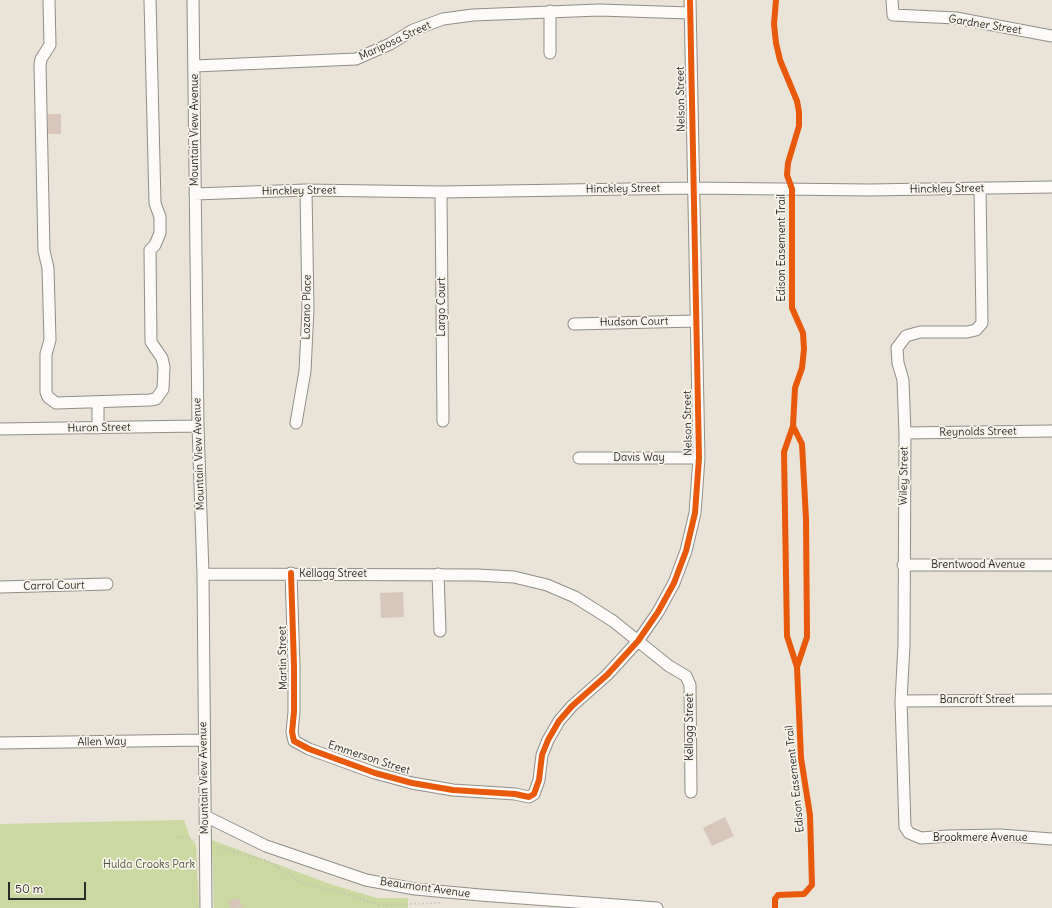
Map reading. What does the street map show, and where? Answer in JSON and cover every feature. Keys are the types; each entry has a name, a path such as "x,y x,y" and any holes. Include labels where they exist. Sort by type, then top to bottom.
{"street":[{"path":"49,0 50,45 41,59 40,64 44,251 48,268 50,332 50,340 46,354 46,392 48,397 56,403 156,399 163,389 164,367 162,358 151,342 150,250 155,245 160,233 160,217 155,203 150,0"},
{"name":"Mountain View Avenue","path":"193,0 195,66 198,426 203,574 203,740 206,908"},
{"name":"Nelson Street","path":"534,794 539,780 542,755 558,721 572,706 607,675 638,641 658,612 674,583 686,552 695,513 699,458 692,188 690,0"},
{"name":"Gardner Street","path":"892,0 893,14 933,18 956,18 1052,36"},
{"name":"Mariposa Street","path":"195,66 356,59 390,44 413,30 443,19 473,15 599,10 690,13"},
{"path":"550,11 550,53"},
{"name":"Hinckley Street","path":"195,194 306,190 442,192 692,188 869,190 1052,187"},
{"name":"Wiley Street","path":"909,834 905,827 904,814 905,801 901,701 904,645 903,565 905,433 903,380 898,364 897,348 906,336 920,332 967,332 976,330 982,323 980,188"},
{"name":"Lozano Place","path":"296,423 305,371 308,310 306,190"},
{"name":"Largo Court","path":"442,192 444,422"},
{"name":"Hudson Court","path":"574,324 695,321"},
{"path":"98,402 98,428"},
{"name":"Huron Street","path":"0,429 198,426"},
{"name":"Reynolds Street","path":"905,433 1052,431"},
{"name":"Davis Way","path":"579,458 699,458"},
{"name":"Brentwood Avenue","path":"903,565 1052,565"},
{"name":"Kellogg Street","path":"203,574 438,574 514,577 547,585 575,597 614,620 669,666 686,676 690,685 691,792"},
{"name":"Martin Street","path":"291,574 294,681 294,712 292,732 294,741"},
{"path":"438,574 440,631"},
{"name":"Carrol Court","path":"0,587 107,584"},
{"name":"Bancroft Street","path":"901,701 1052,700"},
{"name":"Allen Way","path":"0,744 203,740"},
{"name":"Emmerson Street","path":"294,741 309,749 375,773 412,783 453,790 515,794 529,797 534,794"},
{"name":"Beaumont Avenue","path":"205,816 266,846 366,880 415,889 466,894 657,908"},
{"name":"Brookmere Avenue","path":"909,834 921,838 1000,835 1052,839"}],"green space":[{"name":"Hulda Crooks Park","path":"184,820 190,838 196,845 199,908 0,908 0,824"},
{"name":"Hulda Crooks Park","path":"212,840 333,885 377,898 408,898 408,908 214,908"}],"building":[{"path":"48,114 61,114 61,134 48,134"},
{"path":"403,592 404,617 381,618 380,593"},
{"path":"725,817 734,836 712,846 703,828"},
{"path":"238,898 243,907 231,908 228,902"}],"cycle path":[{"path":"291,573 294,666 294,712 292,732 294,741 309,749 375,773 412,783 453,790 515,794 529,797 534,794 539,780 542,755 548,740 559,721 572,706 607,675 638,641 658,612 674,583 686,551 695,513 699,458 690,0"},
{"name":"Edison Easement Trail","path":"775,908 775,899 778,895 804,894 812,885 810,815 801,758 797,667 787,636 784,452 793,426 795,388 802,368 804,349 803,333 792,308 792,189 787,175 788,163 799,126 799,112 797,101 780,60 776,43 774,24 776,0"},
{"path":"793,426 802,444 806,519 807,637 797,667"}]}
